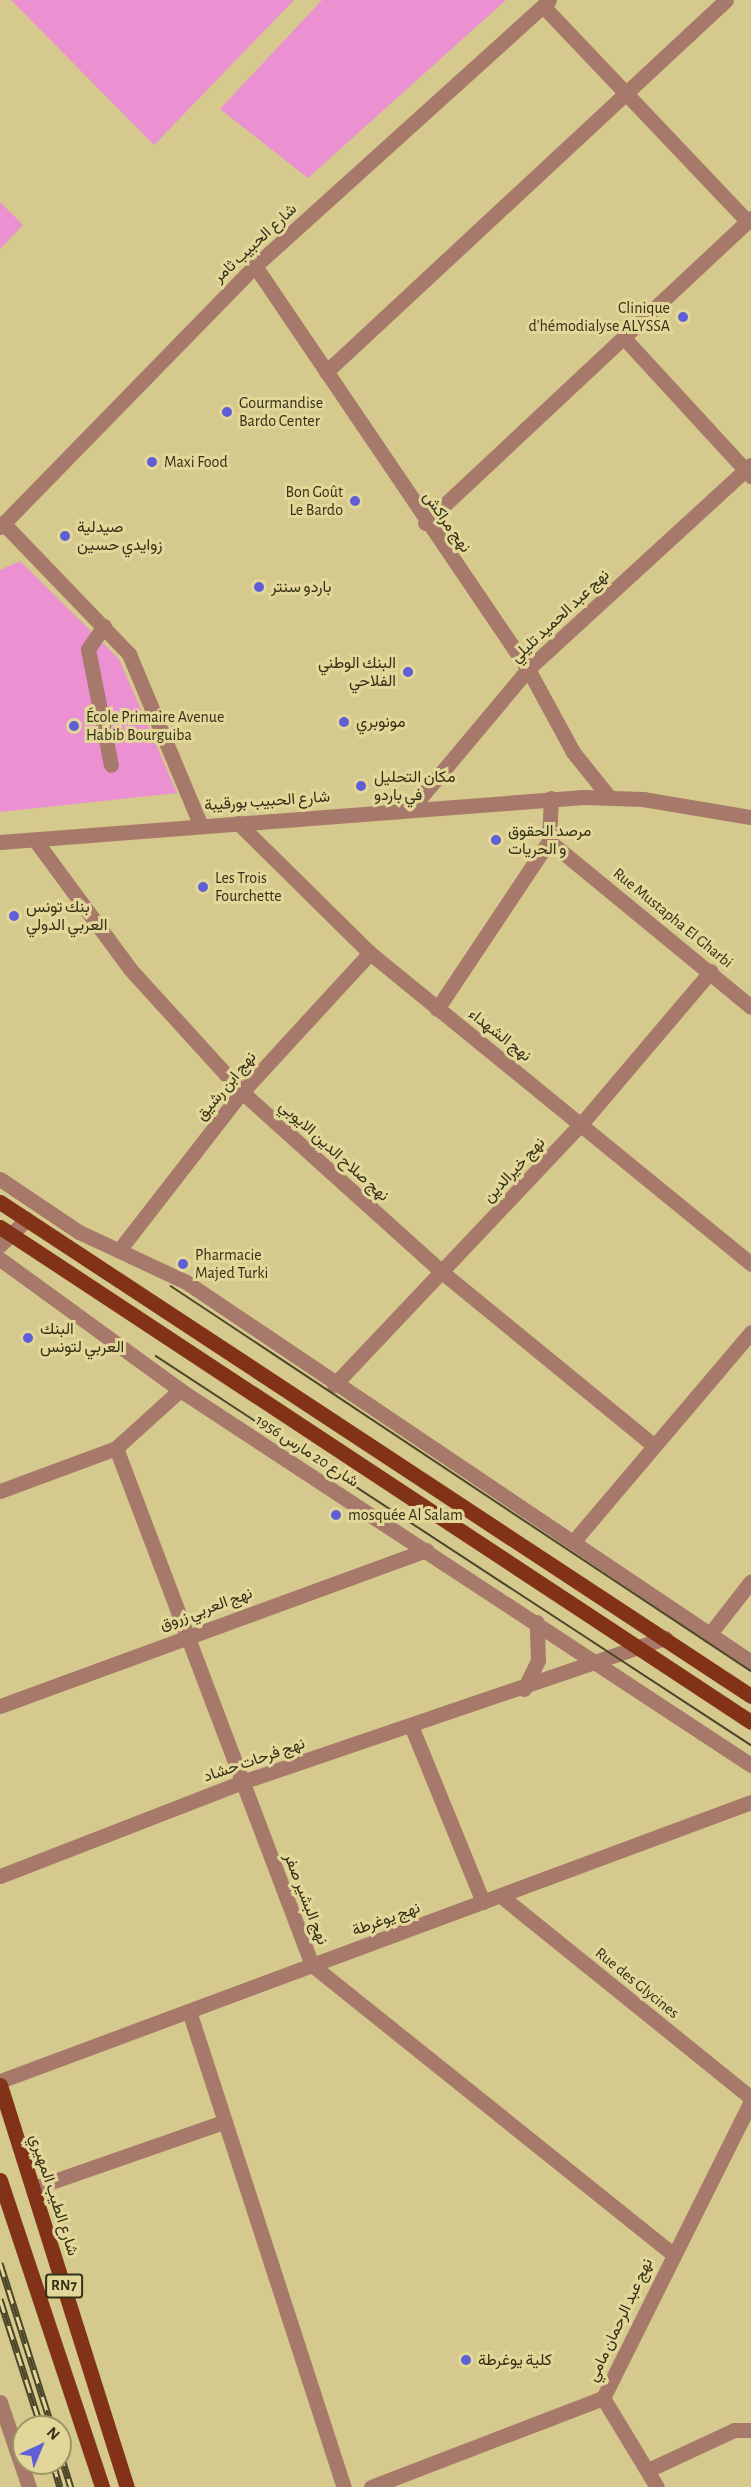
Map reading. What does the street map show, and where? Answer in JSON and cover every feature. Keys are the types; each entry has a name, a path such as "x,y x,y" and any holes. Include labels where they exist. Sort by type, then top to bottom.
{"main road":[{"path":"0,1202 751,1696"},
{"name":"شارع 20 مارس 1956","path":"4,1235 641,1648 751,1722"},
{"name":"شارع الطيب المهيري","path":"0,2083 128,2487"},
{"name":"RN7","path":"0,2181 102,2487"}],"street":[{"path":"326,372 726,0"},
{"path":"425,523 749,220 546,3"},
{"name":"شارع الحبيب ثامر","path":"2,525 255,266 546,3"},
{"name":"نهج مراكش","path":"255,266 425,523 528,669 560,732 609,797"},
{"path":"624,338 749,470"},
{"name":"نهج عبد الحميد تليلي","path":"411,809 528,669 749,470"},
{"path":"2,525 104,626 137,668 200,824"},
{"path":"104,626 88,649 111,765"},
{"name":"شارع الحبيب بورقيبة","path":"0,842 200,824 238,823 551,798 609,797 751,818"},
{"path":"437,1009 549,841 551,798"},
{"name":"نهج الشهداء","path":"238,823 370,953 582,1123 751,1264"},
{"name":"نهج صلاح الدين الايوبي","path":"35,840 130,969 242,1092 443,1273 653,1445"},
{"name":"Rue Mustapha El Gharbi","path":"549,841 711,970 751,1007"},
{"name":"نهج ابن رشيق","path":"120,1249 242,1092 370,953"},
{"name":"نهج خيرالدين","path":"334,1385 443,1273 582,1123 711,970"},
{"path":"0,1179 79,1232 120,1249 186,1282 334,1385 751,1662"},
{"path":"4,1235 27,1220"},
{"name":"شارع 20 مارس 1956","path":"0,1259 180,1390 537,1622 751,1765"},
{"path":"573,1542 751,1332"},
{"path":"0,1491 116,1448 180,1390"},
{"name":"نهج البشير صفر","path":"116,1448 312,1965 672,2253"},
{"name":"نهج العربي زروق","path":"0,1706 188,1634 426,1550"},
{"path":"709,1635 751,1581"},
{"path":"524,1689 538,1660 537,1622"},
{"name":"نهج فرحات حشاد","path":"0,1876 242,1782 412,1728 665,1638"},
{"path":"412,1728 483,1902"},
{"name":"نهج يوغرطة","path":"0,2083 190,2014 312,1965 751,1802"},
{"name":"Rue des Glycines","path":"501,1896 751,2100"},
{"path":"190,2014 344,2487"},
{"name":"نهج عبد الرحمان مامي","path":"371,2487 603,2398 672,2253 751,2100"},
{"path":"34,2188 224,2122"},
{"path":"603,2398 657,2487"},
{"path":"0,2402 29,2487"},
{"path":"648,2470 734,2430 751,2430"}],"shaded area":[{"path":"11,0 294,0 154,145"},
{"path":"322,0 506,0 308,178 220,109"},
{"path":"0,202 23,225 0,249"},
{"name":"École Primaire Avenue Habib Bourguiba","path":"20,561 119,659 177,793 0,812 0,570"}],"tram line":[{"path":"171,1286 751,1671"},
{"path":"156,1356 751,1745"}],"railway":[{"path":"0,2263 48,2415"},
{"path":"0,2299 37,2415"},
{"path":"56,2475 60,2487"},
{"path":"67,2475 71,2487"}],"place":[{"name":"Clinique d'hémodialyse ALYSSA","path":"683,317"},
{"name":"Gourmandise Bardo Center","path":"227,412"},
{"name":"Maxi Food","path":"152,462"},
{"name":"Bon Goût Le Bardo","path":"355,501"},
{"name":"صيدلية زوايدي حسين","path":"65,536"},
{"name":"باردو سنتر","path":"259,587"},
{"name":"البنك الوطني الفلاحي","path":"408,672"},
{"name":"مونوبري","path":"344,722"},
{"name":"École Primaire Avenue Habib Bourguiba","path":"74,726"},
{"name":"مكان التحليل في باردو","path":"361,786"},
{"name":"مرصد الحقوق و الحريات","path":"496,840"},
{"name":"Les Trois Fourchette","path":"203,887"},
{"name":"بنك تونس العربي الدولي","path":"14,916"},
{"name":"Pharmacie Majed Turki","path":"183,1264"},
{"name":"البنك العربي لتونس","path":"28,1338"},
{"name":"mosquée Al Salam","path":"336,1515"},
{"name":"كلية يوغرطة","path":"466,2360"}]}
